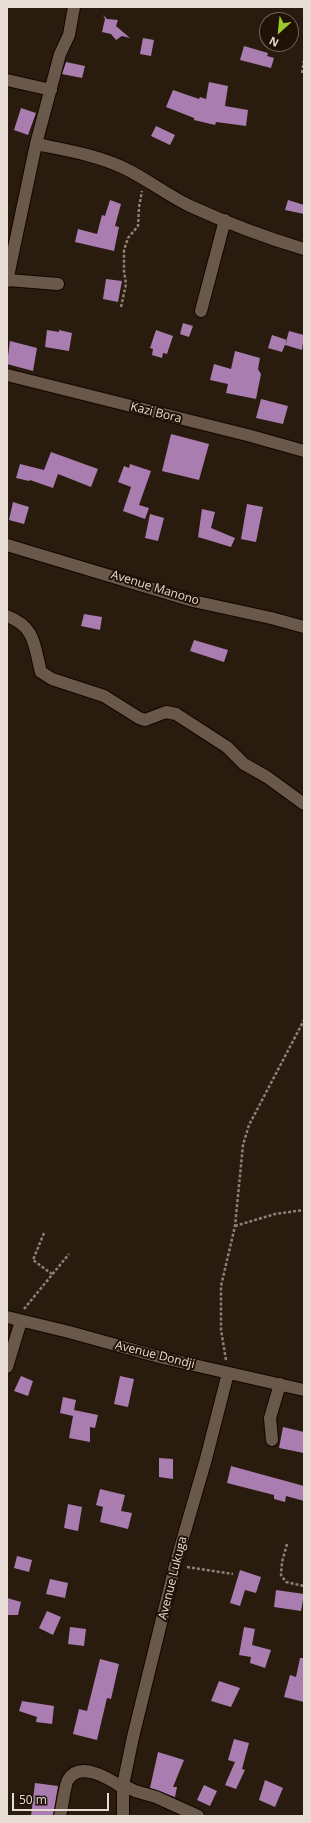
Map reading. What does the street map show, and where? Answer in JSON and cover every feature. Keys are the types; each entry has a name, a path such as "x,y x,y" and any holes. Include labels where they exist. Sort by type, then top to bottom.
{"street":[{"path":"58,284 7,280 36,144 60,54 69,34 74,7"},
{"path":"7,80 51,90"},
{"path":"36,144 105,161 122,167 145,179 167,195 225,220 304,249"},
{"path":"201,311 225,220"},
{"name":"Kazi Bora","path":"7,375 251,436 304,451"},
{"name":"Avenue Manono","path":"7,545 193,601 271,618 304,627"},
{"path":"7,616 26,626 34,642 40,672 52,679 104,696 139,718 145,720 166,712 176,714 227,748 244,764 267,777 304,804"},
{"name":"Avenue Dondji","path":"7,1317 21,1322 69,1332 162,1358 304,1390"},
{"path":"7,1367 21,1322"},
{"name":"Avenue Lukuga","path":"123,1816 123,1786 176,1562 206,1459 228,1372"},
{"path":"272,1440 270,1418 280,1384"},
{"path":"60,1816 67,1780 73,1774 82,1772 94,1772 123,1786 156,1797 198,1816"}],"path":[{"path":"302,73 304,60"},
{"path":"121,307 126,284 124,271 124,250 128,238 138,226 140,198 145,179"},
{"path":"228,1372 221,1330 221,1286 235,1226 243,1145 249,1125 304,1020"},
{"path":"235,1226 276,1214 304,1210"},
{"path":"44,1233 33,1260 52,1274"},
{"path":"21,1322 24,1309 69,1254"},
{"path":"287,1544 282,1562 281,1575 286,1582 304,1586"},
{"path":"176,1562 188,1568 233,1574"}],"building":[{"path":"103,15 107,19 118,20 116,26 130,38 122,36 116,40 111,34 102,32 105,19"},
{"path":"143,38 154,40 151,56 140,54"},
{"path":"244,46 259,50 259,52 268,53 267,56 274,58 271,68 240,60"},
{"path":"66,62 85,66 82,78 62,74"},
{"path":"209,82 228,86 225,106 248,110 246,126 216,122 215,125 194,120 194,118 166,107 173,90 199,99 200,97 206,99"},
{"path":"21,108 36,113 28,135 14,130"},
{"path":"156,126 175,135 170,145 151,136"},
{"path":"110,200 121,204 115,226 119,227 114,251 75,242 78,229 97,234 102,215 105,216"},
{"path":"288,200 304,205 304,214 285,210"},
{"path":"106,279 122,281 118,302 103,299"},
{"path":"183,323 193,326 189,337 180,334"},
{"path":"47,330 59,332 59,330 72,333 69,351 45,347"},
{"path":"156,330 173,336 167,354 163,353 162,358 152,355 153,349 150,348"},
{"path":"289,331 304,335 302,350 285,345"},
{"path":"272,335 287,340 282,352 268,348"},
{"path":"10,341 37,348 33,371 7,364"},
{"path":"235,351 260,358 258,369 261,374 256,399 226,393 228,384 210,380 214,364 231,369"},
{"path":"261,399 288,406 283,424 256,418"},
{"path":"171,434 209,444 199,480 162,471"},
{"path":"51,452 98,469 91,487 58,474 53,488 30,480 16,478 20,464 44,470"},
{"path":"130,464 151,471 139,505 149,508 145,519 123,511 131,487 118,482 124,466 129,468"},
{"path":"13,502 29,507 24,524 9,520"},
{"path":"247,504 263,507 256,542 241,539"},
{"path":"202,509 215,512 211,528 235,538 231,547 198,537"},
{"path":"150,514 164,518 158,541 145,538"},
{"path":"84,614 102,617 100,630 81,626"},
{"path":"194,640 228,650 224,662 190,651"},
{"path":"21,1376 33,1381 28,1396 14,1391"},
{"path":"120,1376 134,1379 128,1407 114,1404"},
{"path":"63,1397 76,1400 74,1410 98,1415 95,1428 90,1427 90,1442 69,1438 73,1416 60,1413"},
{"path":"283,1427 304,1432 304,1453 279,1448"},
{"path":"159,1458 173,1459 173,1479 159,1477"},
{"path":"231,1466 304,1486 304,1501 286,1496 285,1502 274,1499 274,1495 227,1483"},
{"path":"100,1489 125,1495 121,1511 132,1513 128,1529 100,1522 103,1507 96,1505"},
{"path":"68,1504 82,1507 78,1531 64,1528"},
{"path":"17,1556 32,1560 29,1572 14,1568"},
{"path":"240,1570 261,1577 256,1593 245,1590 240,1606 230,1603"},
{"path":"50,1579 68,1583 65,1598 46,1594"},
{"path":"276,1590 304,1594 301,1611 274,1607"},
{"path":"7,1598 21,1602 18,1615 7,1615"},
{"path":"47,1611 61,1617 53,1635 39,1628"},
{"path":"70,1627 86,1629 84,1646 68,1644"},
{"path":"244,1627 255,1629 252,1645 271,1650 265,1668 250,1663 251,1657 239,1655"},
{"path":"300,1658 304,1658 304,1702 284,1697 290,1675 296,1677"},
{"path":"100,1659 119,1664 111,1699 107,1698 97,1740 73,1734 79,1709 87,1711"},
{"path":"219,1681 240,1688 231,1707 211,1701"},
{"path":"22,1701 54,1706 52,1724 36,1722 37,1717 19,1711"},
{"path":"234,1739 249,1743 242,1769 245,1770 236,1789 225,1785 235,1762 228,1760"},
{"path":"158,1752 184,1760 173,1787 177,1787 175,1797 150,1788"},
{"path":"265,1780 283,1788 275,1807 259,1800"},
{"path":"35,1783 58,1786 53,1816 31,1816"},
{"path":"204,1785 217,1791 210,1806 197,1800"}]}
